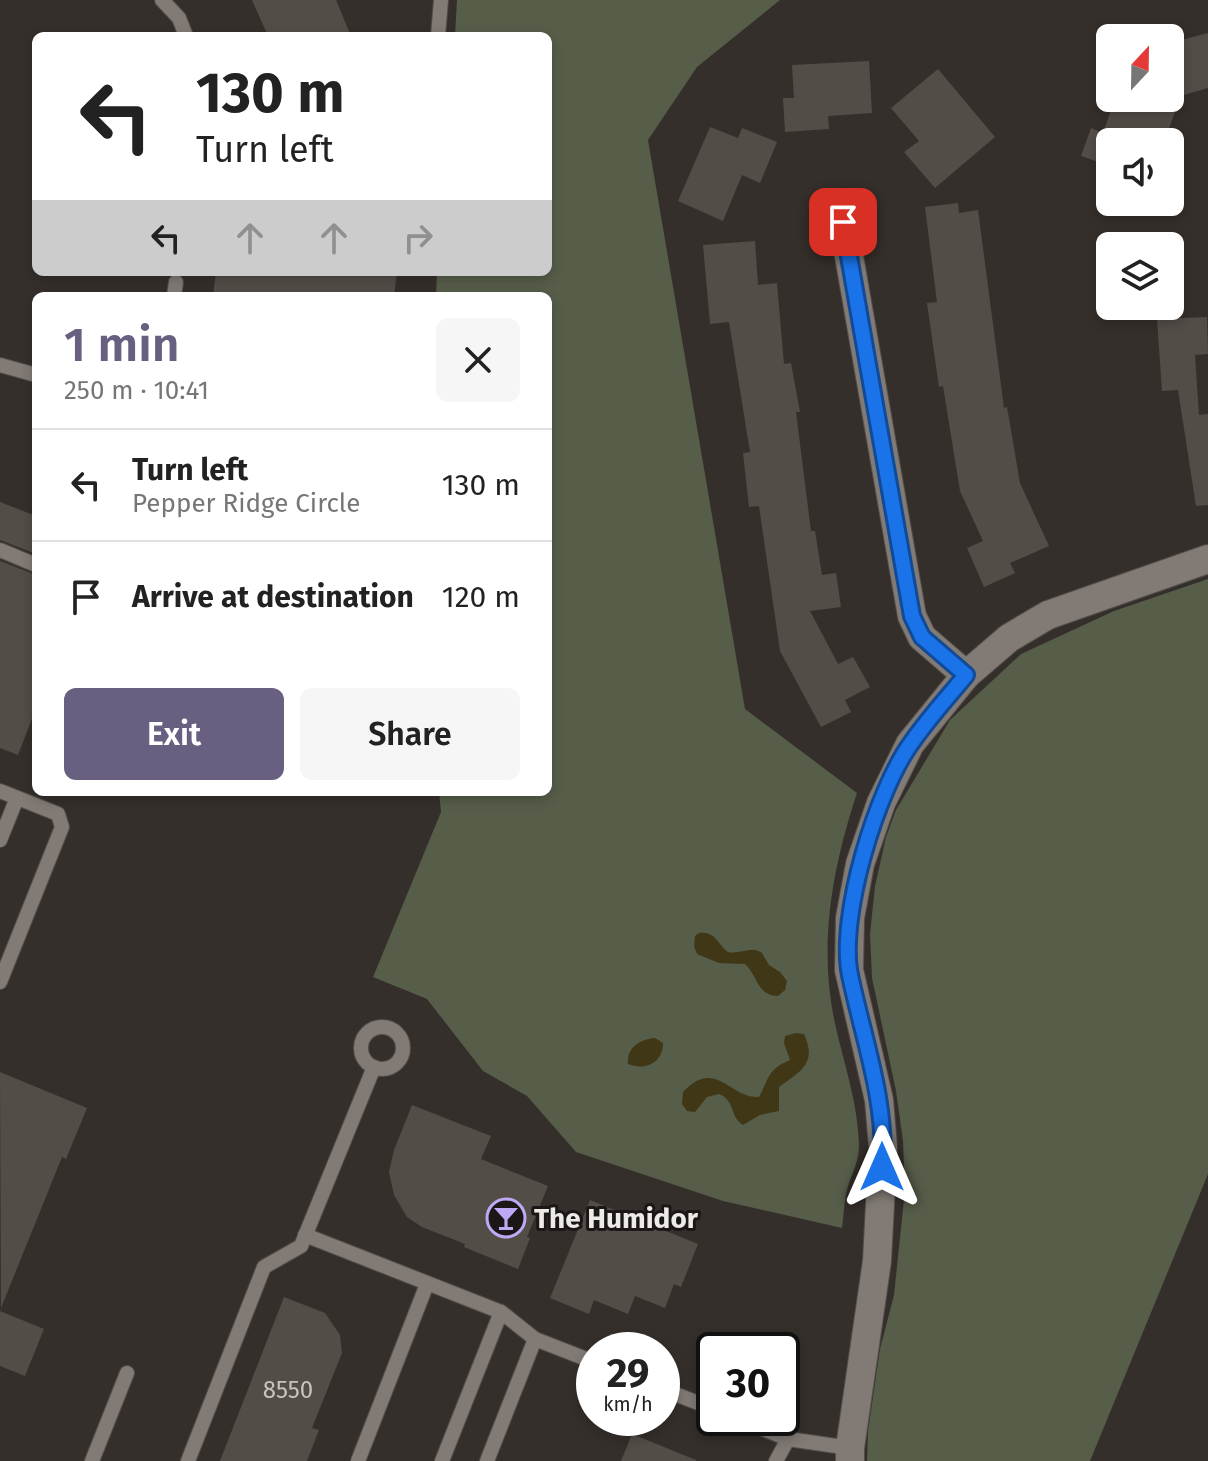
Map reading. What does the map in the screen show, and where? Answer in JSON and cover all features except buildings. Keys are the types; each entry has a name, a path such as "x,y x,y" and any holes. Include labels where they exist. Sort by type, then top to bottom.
{"street":[{"path":"843,222 912,616 922,637 966,675"},
{"path":"850,1454 877,1261 883,1147 879,1100 849,970 850,918 860,864 881,803 910,744 966,675 1009,638 1048,615 1208,559"}],"lane":[{"path":"162,0 179,18 184,32"},
{"path":"438,32 441,0"},
{"path":"0,365 32,374"},
{"path":"0,550 32,563"},
{"path":"0,791 58,814 62,827 0,982"},
{"path":"0,840 17,798"},
{"path":"188,1461 264,1267 301,1246 374,1067"},
{"path":"305,1235 501,1312 535,1339 576,1355"},
{"path":"358,1461 427,1284"},
{"path":"442,1461 501,1312"},
{"path":"487,1461 535,1339"},
{"path":"92,1461 127,1373"},
{"path":"781,1436 850,1454"},
{"path":"776,1461 788,1439"}],"green space":[{"path":"457,0 780,0 697,67 648,140 745,709 857,793 831,899 828,953 832,1008 852,1093 859,1145 847,1191 842,1228 723,1201 576,1152 527,1096 483,1071 427,999 373,977 441,812 439,796 552,796 552,292 436,292 437,276 552,276 552,32 455,32"},
{"path":"1208,579 1208,1174 1090,1461 867,1461 868,1431 880,1349 894,1295 905,1190 903,1141 896,1091 872,978 870,934 875,886 886,837 896,810 950,720 1021,654 1114,611"}],"sand":[{"path":"699,933 713,936 728,952 753,950 762,953 769,965 787,981 785,990 778,996 766,993 745,964 719,963 697,954 694,946 695,936"},
{"path":"804,1034 808,1044 808,1060 799,1072 779,1087 779,1111 760,1115 743,1125 736,1118 728,1100 719,1094 707,1097 695,1112 687,1111 682,1104 683,1092 705,1078 759,1097 773,1071 790,1060 784,1043 785,1036"},
{"path":"655,1038 663,1043 660,1056 652,1064 628,1064 629,1053 635,1045"}],"place":[{"name":"The Humidor","path":"506,1218"}],"route":[{"path":"843,222 912,616 922,637 966,675 910,744 881,803 860,864 850,918 849,970 879,1100 882,1167"}]}
